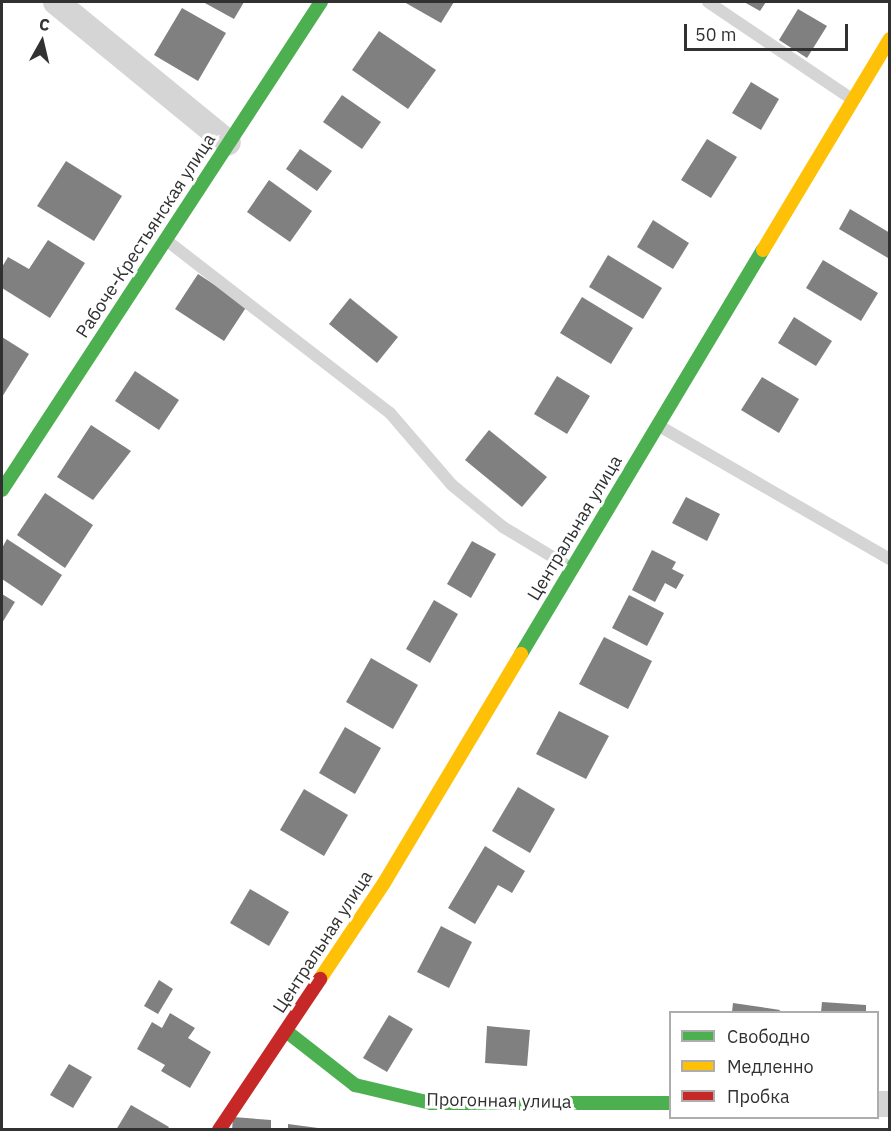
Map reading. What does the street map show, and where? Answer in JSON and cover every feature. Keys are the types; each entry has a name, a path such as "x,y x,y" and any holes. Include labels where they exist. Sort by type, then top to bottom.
{"street":[{"path":"56,2 228,143"},
{"name":"Рабоче-Крестьянская улица","path":"2,490 321,2"},
{"name":"Центральная улица","path":"286,1031 384,883 890,39"},
{"path":"219,1130 286,1031"},
{"name":"Прогонная улица","path":"286,1031 355,1085 430,1103 669,1103"}],"lane":[{"path":"708,2 853,100"},
{"path":"165,239 390,413 452,485 503,527 572,568"},
{"path":"657,425 890,559"}],"building":[{"path":"203,2 244,2 234,19"},
{"path":"404,2 454,2 441,23"},
{"path":"744,2 766,2 760,11"},
{"path":"182,8 226,33 198,81 154,55"},
{"path":"798,9 827,26 807,58 779,40"},
{"path":"379,31 436,70 408,109 352,70"},
{"path":"751,82 779,99 761,130 732,113"},
{"path":"342,95 381,122 362,149 323,122"},
{"path":"707,139 737,157 711,198 681,180"},
{"path":"300,149 332,171 317,191 286,169"},
{"path":"66,161 122,196 94,241 37,206"},
{"path":"269,180 312,211 290,242 247,212"},
{"path":"850,209 890,233 888,258 839,229"},
{"path":"653,220 689,243 673,269 637,247"},
{"path":"48,240 85,263 50,318 2,288 2,267 8,257 29,269"},
{"path":"608,255 662,288 643,319 589,287"},
{"path":"823,260 878,293 861,321 806,288"},
{"path":"198,274 247,306 224,341 175,309"},
{"path":"582,297 633,328 611,364 560,333"},
{"path":"350,298 398,337 377,363 329,324"},
{"path":"794,317 832,341 816,366 778,343"},
{"path":"2,337 29,354 2,397"},
{"path":"135,371 179,400 159,430 115,401"},
{"path":"557,376 590,396 567,434 534,414"},
{"path":"762,377 799,399 779,433 741,410"},
{"path":"91,425 131,451 93,500 57,477"},
{"path":"489,430 547,477 522,507 465,460"},
{"path":"45,493 93,525 65,568 17,535"},
{"path":"686,497 720,514 707,541 672,523"},
{"path":"7,539 62,575 42,606 2,579 2,548"},
{"path":"472,541 496,554 471,598 447,584"},
{"path":"652,550 676,562 672,569 684,575 676,589 665,583 655,602 632,590"},
{"path":"2,594 15,602 2,623"},
{"path":"629,595 664,613 647,646 612,628"},
{"path":"434,600 458,614 430,663 406,649"},
{"path":"604,637 652,661 628,709 579,684"},
{"path":"371,658 418,685 393,729 346,702"},
{"path":"559,711 609,736 586,779 536,754"},
{"path":"345,727 381,748 355,794 319,773"},
{"path":"518,787 555,809 530,853 492,831"},
{"path":"304,789 348,815 324,856 280,830"},
{"path":"485,846 525,871 512,893 498,885 475,924 448,908"},
{"path":"250,889 289,912 269,946 230,923"},
{"path":"441,926 472,942 449,988 417,972"},
{"path":"159,980 173,989 158,1014 144,1006"},
{"path":"822,1002 866,1005 866,1011 821,1011"},
{"path":"733,1003 780,1010 780,1011 732,1011"},
{"path":"170,1013 195,1028 188,1038 211,1052 190,1088 161,1071 165,1065 137,1049 152,1022 162,1028"},
{"path":"389,1015 413,1029 387,1072 363,1058"},
{"path":"487,1026 530,1030 527,1066 485,1063"},
{"path":"69,1064 92,1077 73,1108 50,1095"},
{"path":"131,1105 169,1127 167,1130 116,1130"},
{"path":"233,1117 271,1120 271,1130 232,1130"},
{"path":"288,1124 318,1128 318,1130 288,1130"}],"traffic: fast":[{"path":"2,490 321,2"},
{"path":"521,654 763,250"},
{"path":"286,1031 355,1085 431,1103 669,1103"}],"traffic: slow":[{"path":"763,250 890,39"},
{"path":"320,979 384,883 521,654"}],"traffic: jam":[{"path":"219,1130 320,979"}]}
